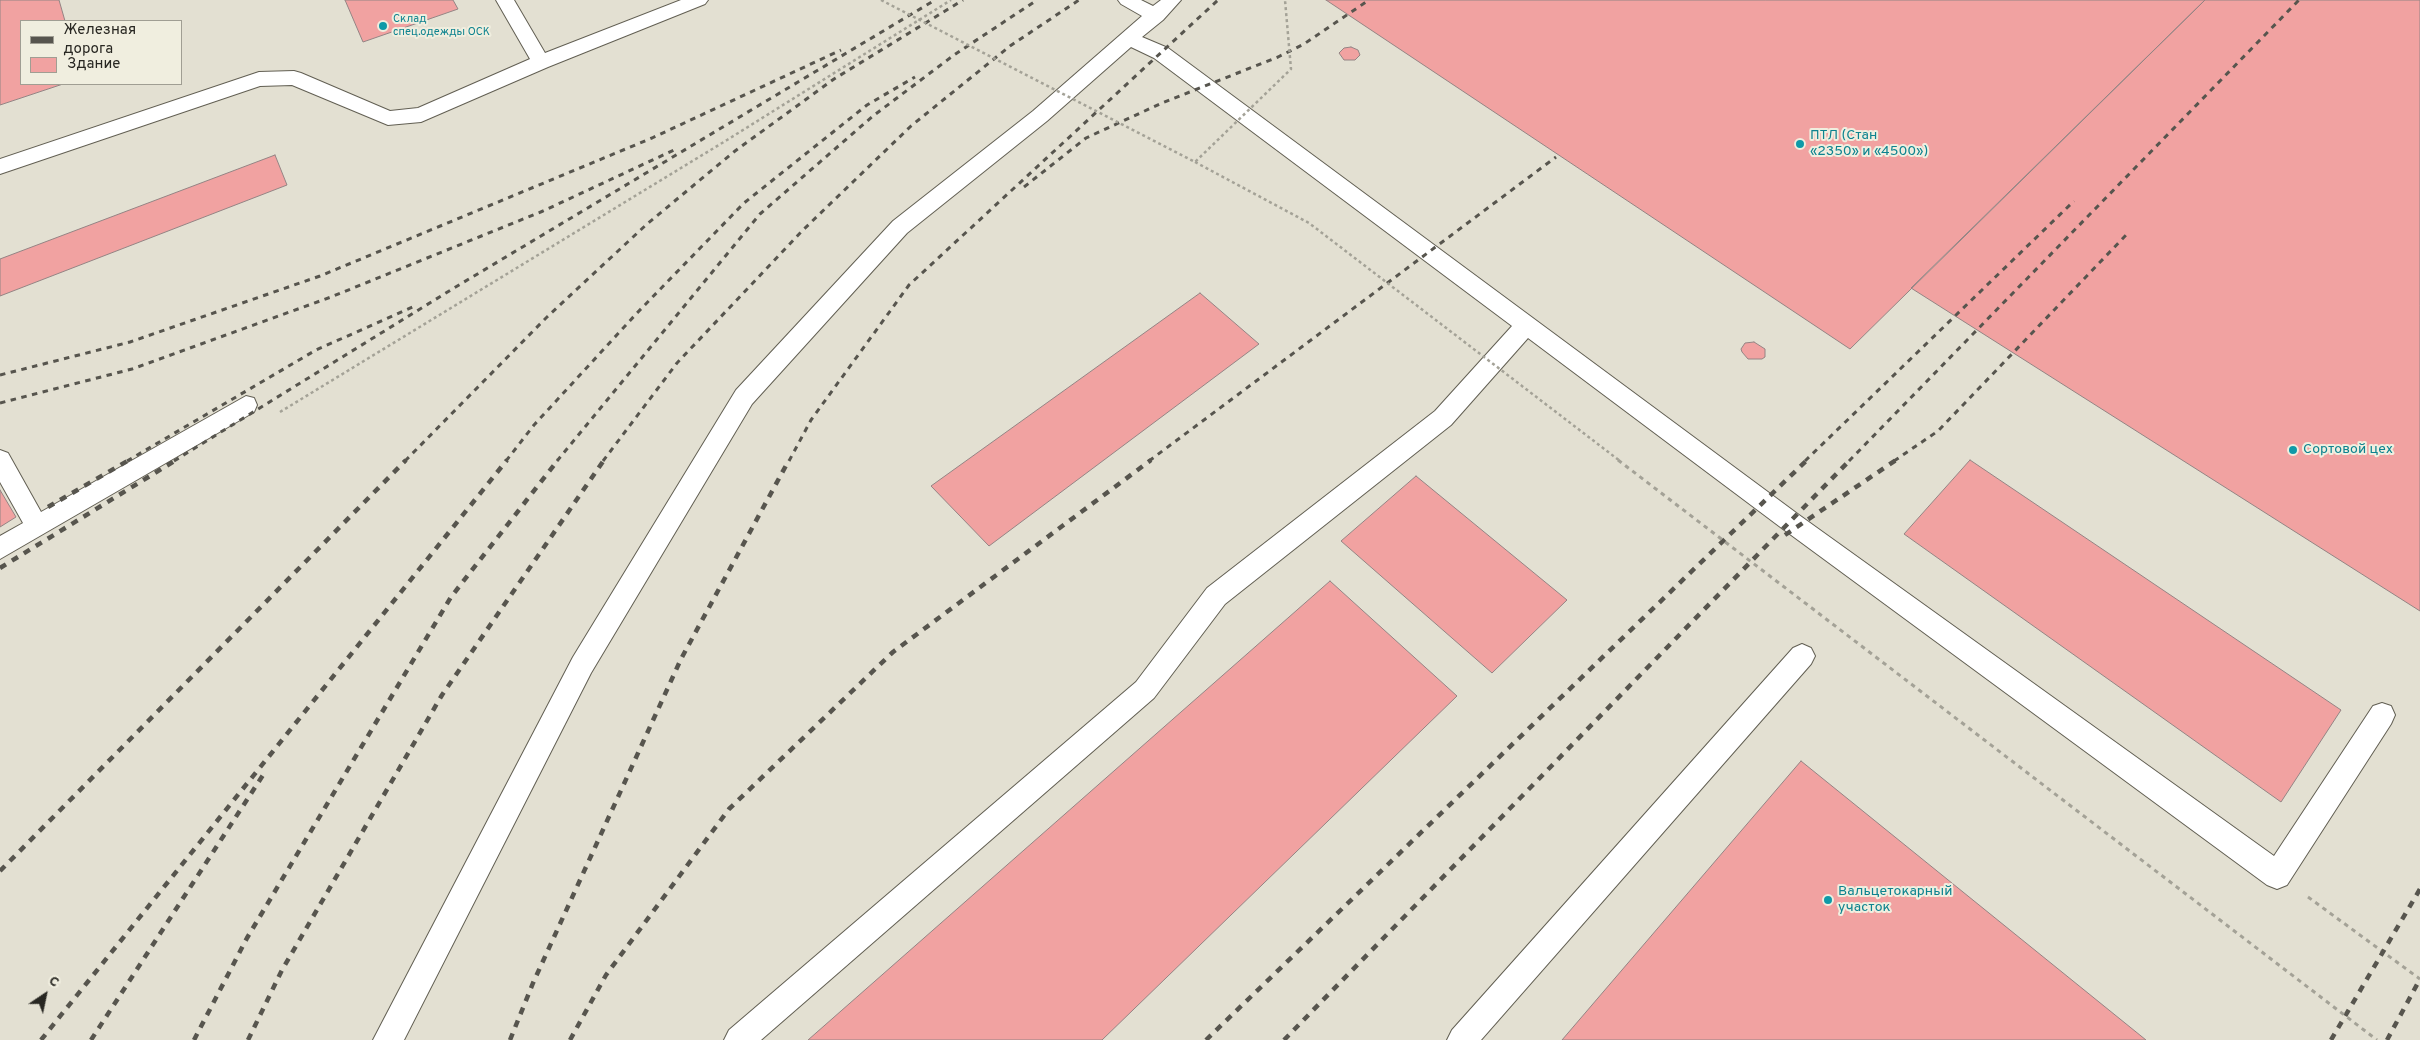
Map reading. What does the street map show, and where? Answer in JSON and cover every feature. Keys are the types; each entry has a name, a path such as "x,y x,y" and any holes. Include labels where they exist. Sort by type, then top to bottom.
{"lane":[{"path":"505,0 540,62"},
{"path":"0,167 259,79 294,78 388,118 421,115 540,62 699,0"},
{"path":"1127,0 1164,8"},
{"path":"388,1040 582,665 744,397 900,227 1040,116 1164,8"},
{"path":"1130,39 1160,53 1797,526 2277,874 2382,715"},
{"path":"739,1040 1145,690 1216,596 1442,418 1528,325"},
{"path":"0,548 246,404"},
{"path":"0,460 37,526"},
{"path":"1462,1040 1802,656"}],"path":[{"path":"881,0 1309,223 2377,1040"},
{"path":"246,404 262,423 726,140 951,0"},
{"path":"1195,162 1291,69 1285,0"},
{"path":"2277,874 2420,980"}],"building":[{"path":"0,0 59,0 65,20 20,20 20,85 60,85 0,105"},
{"name":"Склад спец.одежды ОСК","path":"345,0 453,0 458,9 363,42"},
{"name":"ПТЛ (Стан «2350» и «4500»)","path":"1326,0 2205,0 1850,349"},
{"name":"Сортовой цех","path":"2205,0 2420,0 2420,611 1911,288"},
{"path":"1351,47 1358,50 1360,55 1355,60 1344,60 1339,53 1344,48"},
{"path":"275,155 287,185 0,296 0,259"},
{"path":"1200,293 1259,344 989,546 931,486"},
{"path":"1754,342 1765,349 1765,357 1762,359 1748,359 1742,352 1741,349 1745,343"},
{"path":"1970,460 2341,710 2281,802 1904,534"},
{"path":"1416,476 1567,600 1492,673 1341,541"},
{"path":"0,490 16,517 0,527"},
{"path":"1330,581 1457,696 1102,1040 808,1040"},
{"name":"Вальцетокарный участок","path":"1801,761 2146,1040 1562,1040"}],"railway":[{"path":"174,461 454,288 935,0"},
{"path":"405,461 546,318 647,224 735,151 834,79 963,0"},
{"path":"557,461 760,214 873,116 954,55 1037,0"},
{"path":"603,461 677,363 803,230 911,126 1010,46 1079,0"},
{"path":"789,461 811,420 909,285 1218,0"},
{"path":"1024,187 1086,138 1162,103 1278,57 1304,44 1369,0"},
{"path":"1849,461 2299,0"},
{"path":"0,375 130,342 320,276 652,138 841,50"},
{"path":"506,461 534,425 637,313 744,203 867,105 915,77"},
{"path":"0,403 132,369 331,297 543,211 674,150"},
{"path":"1149,461 1556,157"},
{"path":"1805,461 2074,201"},
{"path":"1894,461 1938,431 2128,233"},
{"path":"127,461 316,350 415,306"},
{"path":"48,507 129,460"},
{"path":"0,568 176,460"},
{"path":"0,871 406,460"},
{"path":"41,1040 507,460"},
{"path":"194,1040 247,938 451,597 558,460"},
{"path":"248,1040 282,970 442,695 604,460"},
{"path":"510,1040 533,983 681,659 789,460"},
{"path":"570,1040 606,975 729,809 893,652 1151,460"},
{"path":"1206,1040 1807,460"},
{"path":"1284,1040 1850,460"},
{"path":"1785,535 1896,460"},
{"path":"91,1040 265,772"},
{"path":"2331,1040 2420,889"},
{"path":"2387,1040 2420,979"}],"place":[{"name":"Склад спец.одежды ОСК","path":"383,26"},
{"name":"ПТЛ (Стан «2350» и «4500»)","path":"1800,144"},
{"name":"Сортовой цех","path":"2293,450"},
{"name":"Вальцетокарный участок","path":"1828,900"}]}
